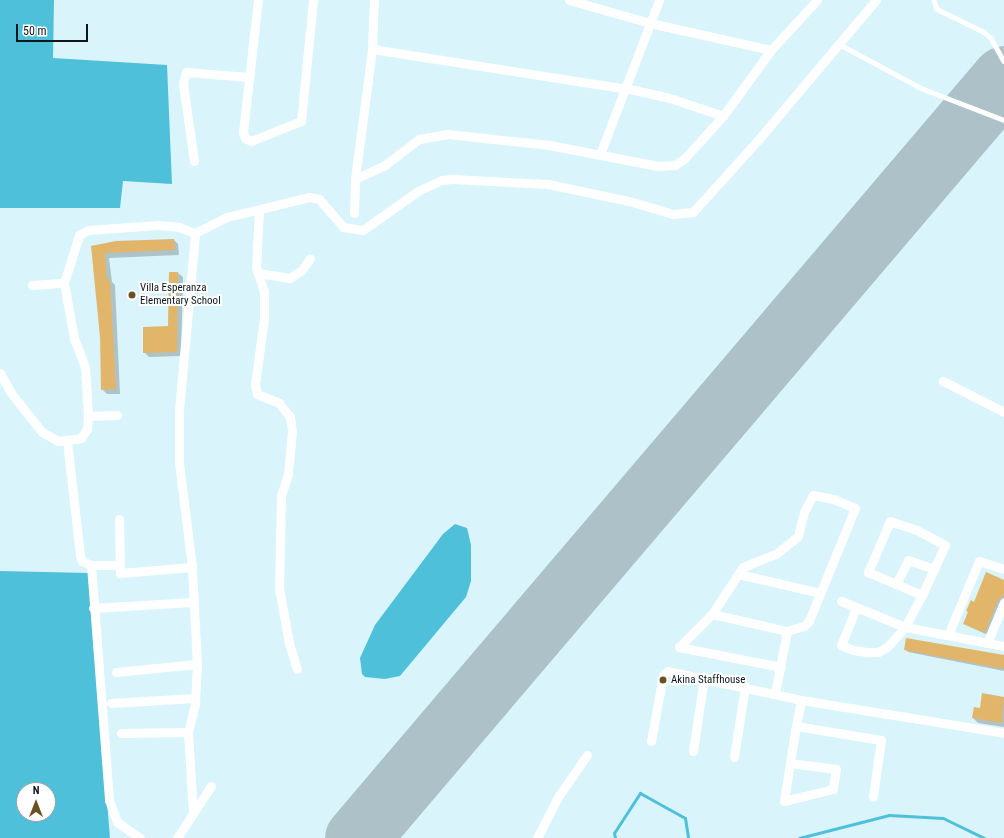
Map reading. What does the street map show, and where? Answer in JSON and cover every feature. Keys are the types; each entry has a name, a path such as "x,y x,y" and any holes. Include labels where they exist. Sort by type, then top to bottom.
{"street":[{"path":"258,0 243,123 245,138 251,141 301,121 313,0"},
{"path":"354,213 355,179 372,49 374,0"},
{"path":"569,0 650,23 770,50"},
{"path":"600,154 624,88 659,0"},
{"path":"355,179 385,165 419,139 448,134 549,145 658,166 675,165 684,160 723,116 770,50 817,0"},
{"path":"0,374 11,393 42,432 51,438 67,442 81,438 87,429 88,416 85,367 74,338 64,283 79,235 88,230 158,225 179,227 195,233 227,216 313,197 318,199 343,227 363,230 418,191 442,180 483,180 576,189 673,214 687,214 693,212 728,174 876,0"},
{"path":"372,49 624,88 673,99 723,116"},
{"path":"194,161 183,84 186,72 249,77"},
{"path":"259,210 258,273 264,291 264,319 256,390 260,397 282,405 290,417 292,431 288,474 281,496 279,588 289,643 298,669"},
{"path":"193,814 188,732 195,698 197,664 192,567 179,462 179,417 195,233"},
{"path":"258,273 290,278 302,270 310,258"},
{"path":"32,285 64,283"},
{"path":"943,381 1004,412"},
{"path":"88,416 117,414"},
{"path":"67,442 80,555 82,561 90,565 119,565"},
{"path":"712,614 788,631 804,626 820,593 855,508 825,496 814,495 804,512 798,536 776,554 746,564 712,614 680,647 781,667"},
{"path":"119,519 120,573 192,567"},
{"path":"856,608 840,643 848,648 878,652 905,627 922,595 945,544 890,521 868,570 922,595"},
{"path":"896,584 907,560 934,569"},
{"path":"948,635 979,561 1004,569"},
{"path":"90,565 109,800 116,822 140,838"},
{"path":"738,574 820,593"},
{"path":"841,601 905,627 987,644 1004,646"},
{"path":"93,608 193,602"},
{"path":"987,644 1004,602"},
{"path":"775,693 788,631"},
{"path":"116,672 197,664"},
{"path":"651,741 665,673 668,671 704,677 801,700 1004,734"},
{"path":"693,751 704,677"},
{"path":"734,757 745,686"},
{"path":"111,703 195,698"},
{"path":"790,763 836,769 832,790 784,801 790,763 796,726 801,700"},
{"path":"796,726 881,740 873,796"},
{"path":"121,733 188,732"},
{"path":"540,836 558,797 587,755"},
{"path":"177,838 211,786"}],"lane":[{"path":"934,0 937,9 984,32 991,38 1003,54 1004,61"},
{"path":"840,44 921,88 1004,120"}],"water":[{"path":"0,0 54,0 53,58 167,65 172,184 123,181 120,208 0,208"},
{"path":"455,524 467,528 471,545 471,581 466,597 400,676 385,679 365,677 362,674 360,658 375,625 443,534"},
{"path":"0,571 88,573 110,838 0,838"}],"building":[{"path":"174,239 175,250 105,253 107,280 110,279 116,389 101,390 100,337 91,246 116,241"},
{"path":"169,272 178,272 177,352 143,353 143,327 168,326"},
{"path":"986,572 1004,580 1004,596 998,600 985,633 963,624 968,612 966,611 971,600 974,602"},
{"path":"906,638 1004,655 1004,669 904,650"},
{"path":"982,693 1004,697 1002,723 972,718 974,707 980,708"}],"waterway":[{"path":"615,838 614,833 640,793 685,818 688,838"},
{"path":"799,838 889,815 943,818 984,838"}],"taxiway":[{"path":"441,740 431,773 424,777 412,774 406,761 411,752 441,740"}],"runway":[{"path":"357,838 1004,78"}],"place":[{"name":"Villa Esperanza Elementary School","path":"132,295"},
{"name":"Akina Staffhouse","path":"663,680"}]}
